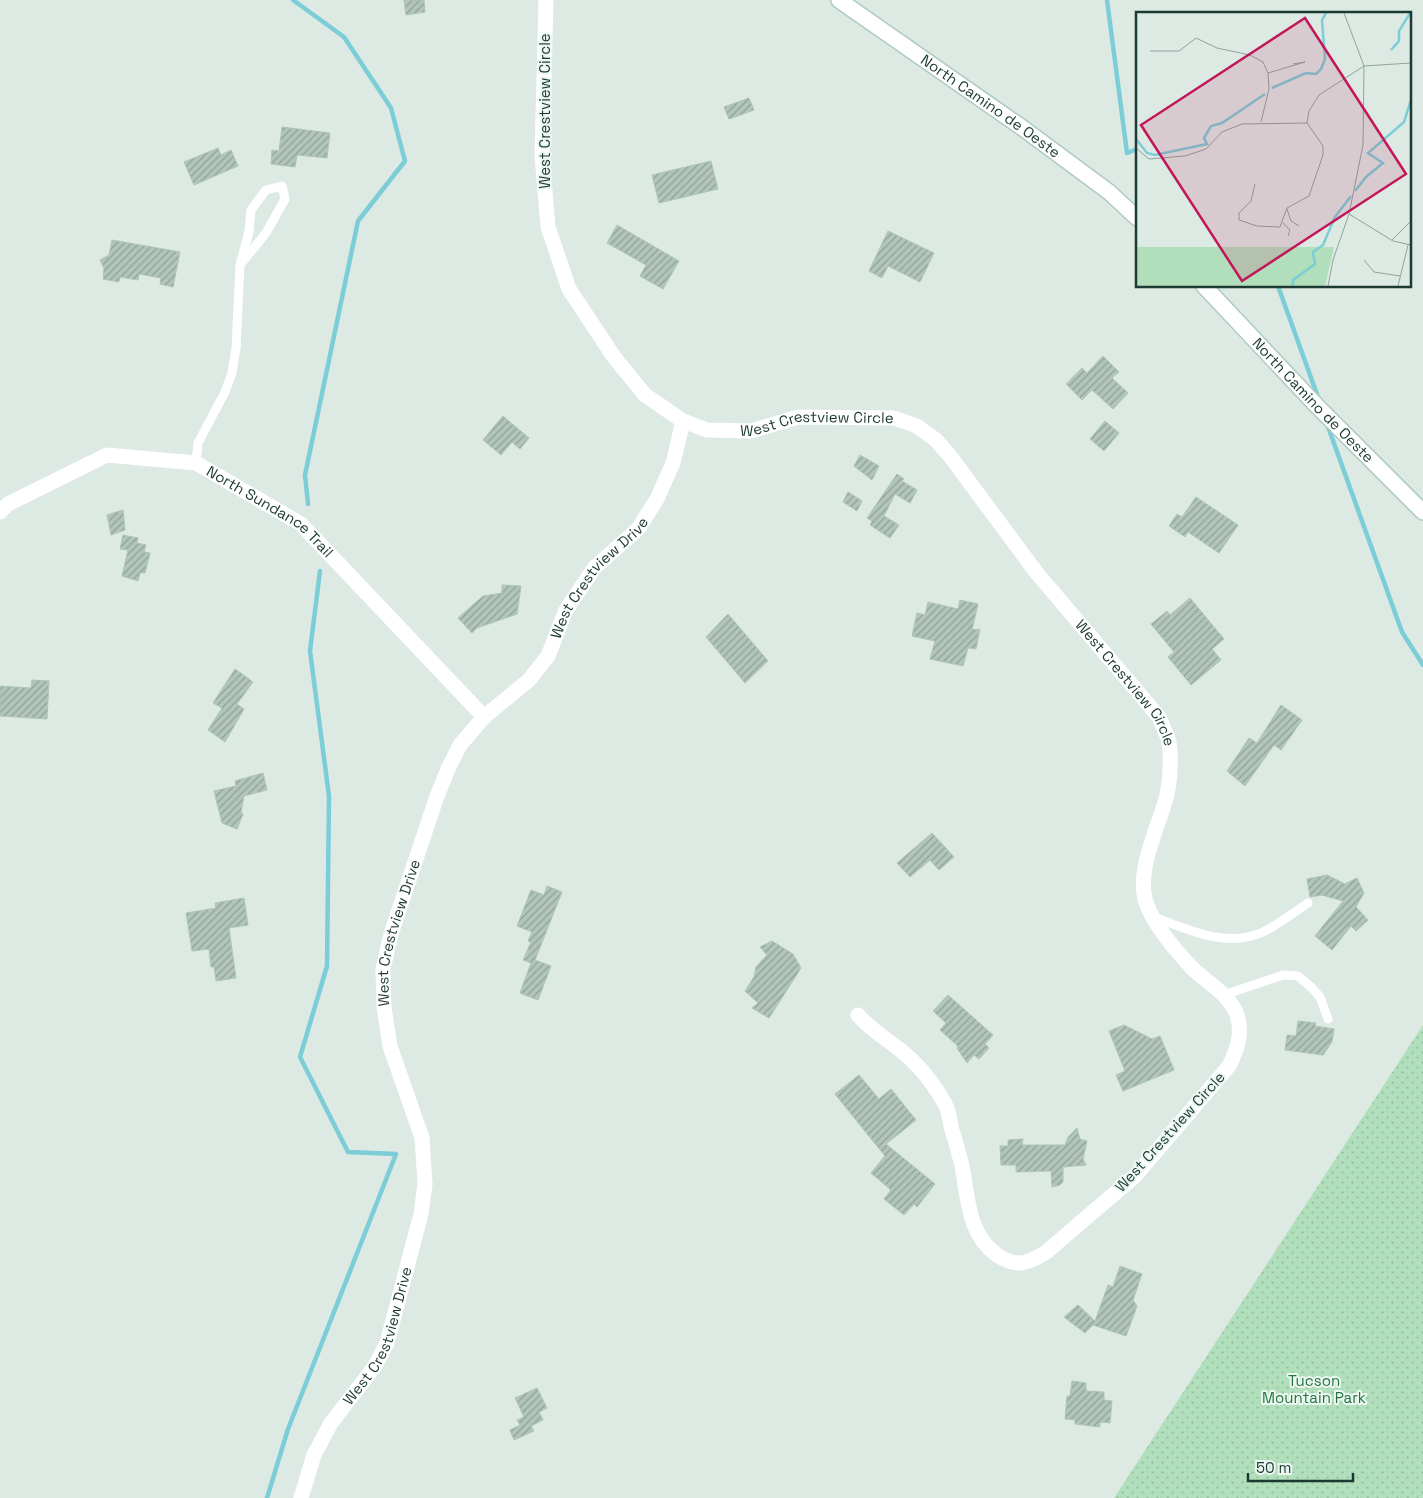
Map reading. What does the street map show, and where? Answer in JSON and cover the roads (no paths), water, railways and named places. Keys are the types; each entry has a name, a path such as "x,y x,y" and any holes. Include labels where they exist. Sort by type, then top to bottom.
{"street":[{"name":"West Crestview Circle","path":"546,0 542,156 548,227 569,288 614,357 645,395 683,421 708,430 751,431 798,417 894,418 916,426 936,440 1036,572 1159,717 1168,740 1169,776 1167,795 1148,854 1143,883 1146,903 1152,916 1173,947 1194,969 1224,995 1237,1015 1240,1032 1238,1048 1229,1066 1135,1176 1045,1253 1020,1265 1006,1261 992,1252 978,1235 969,1210 962,1166 961,1132 928,1078 901,1050 868,1027 858,1016"},
{"name":"North Camino de Oeste","path":"839,0 1024,128 1109,192 1136,217"},
{"name":"North Camino de Oeste","path":"1206,288 1317,406 1423,512"},
{"name":"West Crestview Drive","path":"300,1498 314,1455 331,1422 374,1366 387,1343 421,1214 425,1184 422,1138 390,1046 384,1007 383,969 391,934 419,848 448,769 460,745 484,717 529,680 548,656 566,610 595,567 638,529 657,499 673,464 683,421"},
{"name":"North Sundance Trail","path":"0,512 8,504 106,455 196,463 301,524 484,717"},
{"path":"1394,483 1423,494"}],"lane":[{"path":"196,463 198,443 225,392 232,373 236,348 240,265 249,232 251,210 266,190 282,186 286,199 266,233 240,265"},
{"path":"1152,916 1200,934 1220,938 1243,938 1264,932 1308,903"},
{"path":"1224,995 1283,975 1298,976 1320,997 1328,1018"}],"waterway":[{"path":"293,0 344,37 391,108 405,161 358,221 305,475 308,504"},
{"path":"1107,0 1127,153 1136,149"},
{"path":"1279,288 1319,400"},
{"path":"1327,424 1402,632 1423,665"},
{"path":"267,1498 288,1429 396,1154 348,1152 300,1057 327,966 329,796 310,651 320,571"}],"park label":[{"name":"Tucson Mountain Park","path":"1314,1390"}]}
